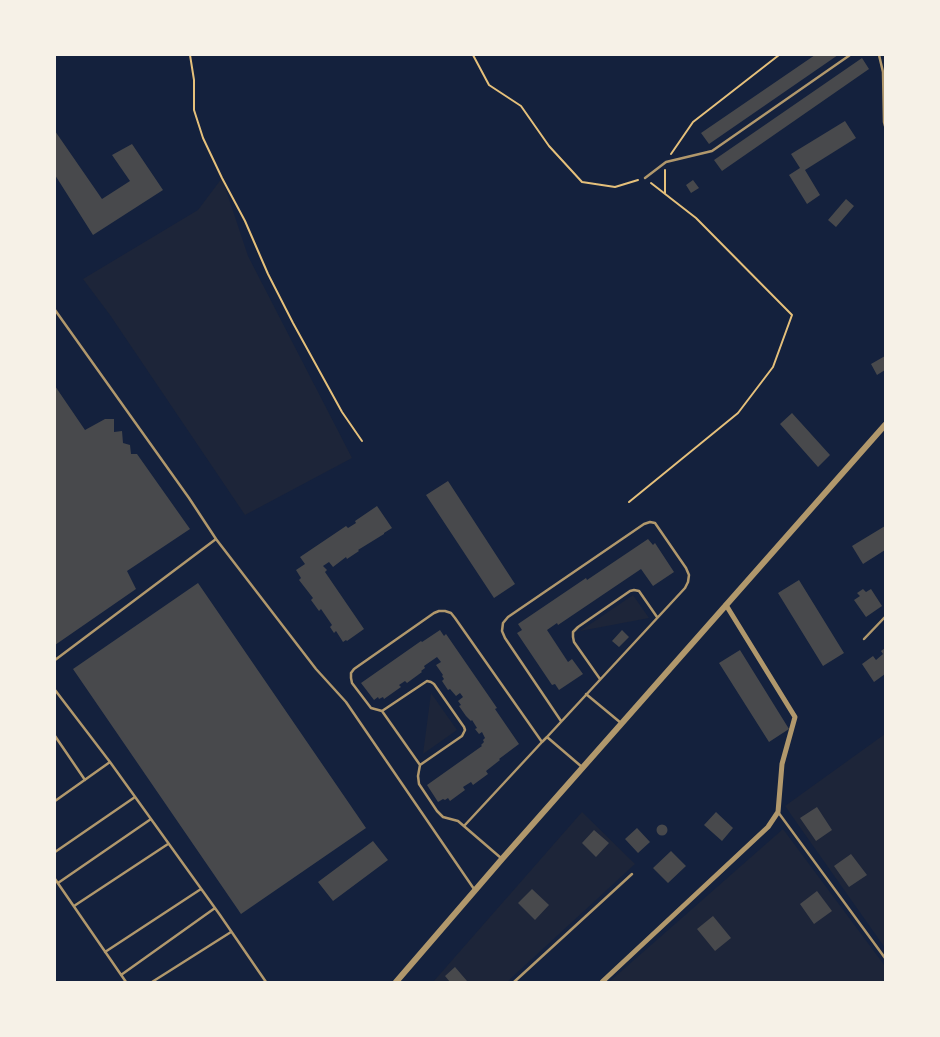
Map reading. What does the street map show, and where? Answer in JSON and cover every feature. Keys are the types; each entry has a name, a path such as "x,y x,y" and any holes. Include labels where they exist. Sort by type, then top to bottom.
{"street":[{"path":"396,982 582,767 885,426"},
{"path":"602,982 768,827 778,812 782,764 795,717 726,605"}],"lane":[{"path":"645,178 666,162 712,151 850,55"},
{"path":"879,55 883,72 885,126"},
{"path":"55,310 189,498 216,540 316,670 346,702 475,890"},
{"path":"464,826 685,588 689,575 686,568 655,524 650,522 644,524 503,622 502,631 506,638 561,721"},
{"path":"55,660 216,540"},
{"path":"600,680 574,642 573,632 578,626 634,590 639,591 657,618"},
{"path":"420,765 382,711 371,708 367,704 352,682 351,672 439,611 445,611 455,618 542,742"},
{"path":"864,639 885,617"},
{"path":"382,711 424,682 427,681 434,684 465,730 462,736 420,765 419,784 437,812 443,817 464,826 502,859"},
{"path":"55,690 110,762 266,982"},
{"path":"586,694 621,724"},
{"path":"55,736 85,780"},
{"path":"547,737 582,767"},
{"path":"55,801 110,762"},
{"path":"55,852 136,798"},
{"path":"778,812 885,958"},
{"path":"58,883 151,819"},
{"path":"74,906 169,844"},
{"path":"514,982 632,874"},
{"path":"55,878 126,982"},
{"path":"105,952 201,889"},
{"path":"121,975 215,908"},
{"path":"152,982 231,932"}],"path":[{"path":"190,55 194,80 194,110 203,138 293,323 342,412 362,441"},
{"path":"473,55 489,85 521,106 549,146 582,182 615,187 645,178 696,218 792,316 773,366 738,413 629,502"},
{"path":"665,193 666,162 693,122 778,55"}],"shaded area":[{"path":"222,178 248,256 352,458 245,515 110,315 83,279 198,210"},
{"path":"633,595 649,618 580,631"},
{"path":"431,693 457,730 423,754"},
{"path":"885,734 885,948 785,806"},
{"path":"582,812 635,864 507,982 433,982"},
{"path":"783,829 885,966 885,982 609,982"}],"building":[{"path":"815,55 838,55 709,144 701,133"},
{"path":"862,58 869,69 722,171 714,160"},
{"path":"845,121 856,138 805,170 820,195 807,204 789,175 800,168 791,154"},
{"path":"55,131 102,199 130,181 112,155 132,144 163,190 93,235 55,175"},
{"path":"693,180 699,188 691,193 686,185"},
{"path":"846,199 854,206 836,227 828,220"},
{"path":"885,356 885,370 877,375 871,364"},
{"path":"55,386 85,430 105,419 114,419 114,432 122,431 123,443 130,445 131,454 137,454 190,529 127,571 136,589 55,645"},
{"path":"792,413 830,455 818,467 780,424"},
{"path":"448,481 515,584 494,598 426,495"},
{"path":"377,506 392,528 333,567 329,562 323,566 327,570 325,572 364,629 343,642 336,631 334,633 330,627 332,625 321,609 319,611 311,600 313,598 299,580 301,578 296,570 305,564 300,557 346,526 348,528 356,523 355,521"},
{"path":"885,526 885,550 863,564 852,546"},
{"path":"648,539 653,545 655,543 674,572 653,586 641,569 558,625 557,623 547,630 568,662 572,659 583,674 559,690 555,684 552,685 517,633 522,630 518,624"},
{"path":"799,580 844,653 823,666 778,593"},
{"path":"198,583 366,828 241,914 73,669"},
{"path":"863,589 866,592 871,589 882,606 866,617 854,600 860,596 857,593"},
{"path":"440,630 444,636 446,634 497,708 495,709 519,744 499,759 486,771 488,774 473,785 471,782 463,787 465,790 450,801 448,798 438,802 427,785 482,746 485,738 482,732 479,734 472,720 466,716 459,706 461,705 458,701 463,697 460,693 456,696 450,689 448,690 442,681 444,679 443,675 436,665 441,662 437,657 424,666 425,668 422,672 407,683 405,681 399,685 401,687 384,699 383,697 379,699 378,697 374,700 361,683"},
{"path":"622,630 629,637 619,647 612,641"},
{"path":"885,648 885,674 874,682 862,664 873,656 876,660 883,654 881,651"},
{"path":"740,650 789,729 769,742 719,663"},
{"path":"817,807 832,830 816,841 800,818"},
{"path":"716,812 733,828 722,841 704,825"},
{"path":"660,825 664,825 667,830 666,834 660,835 657,832 657,828"},
{"path":"637,828 650,842 638,853 625,839"},
{"path":"594,830 609,843 596,857 582,843"},
{"path":"373,841 388,860 333,901 318,882"},
{"path":"671,851 686,866 668,883 653,868"},
{"path":"851,854 867,875 849,887 834,866"},
{"path":"532,889 549,905 535,920 518,903"},
{"path":"817,891 832,911 814,924 800,904"},
{"path":"713,916 731,938 715,951 697,929"},
{"path":"455,967 466,982 450,982 445,976"}]}
